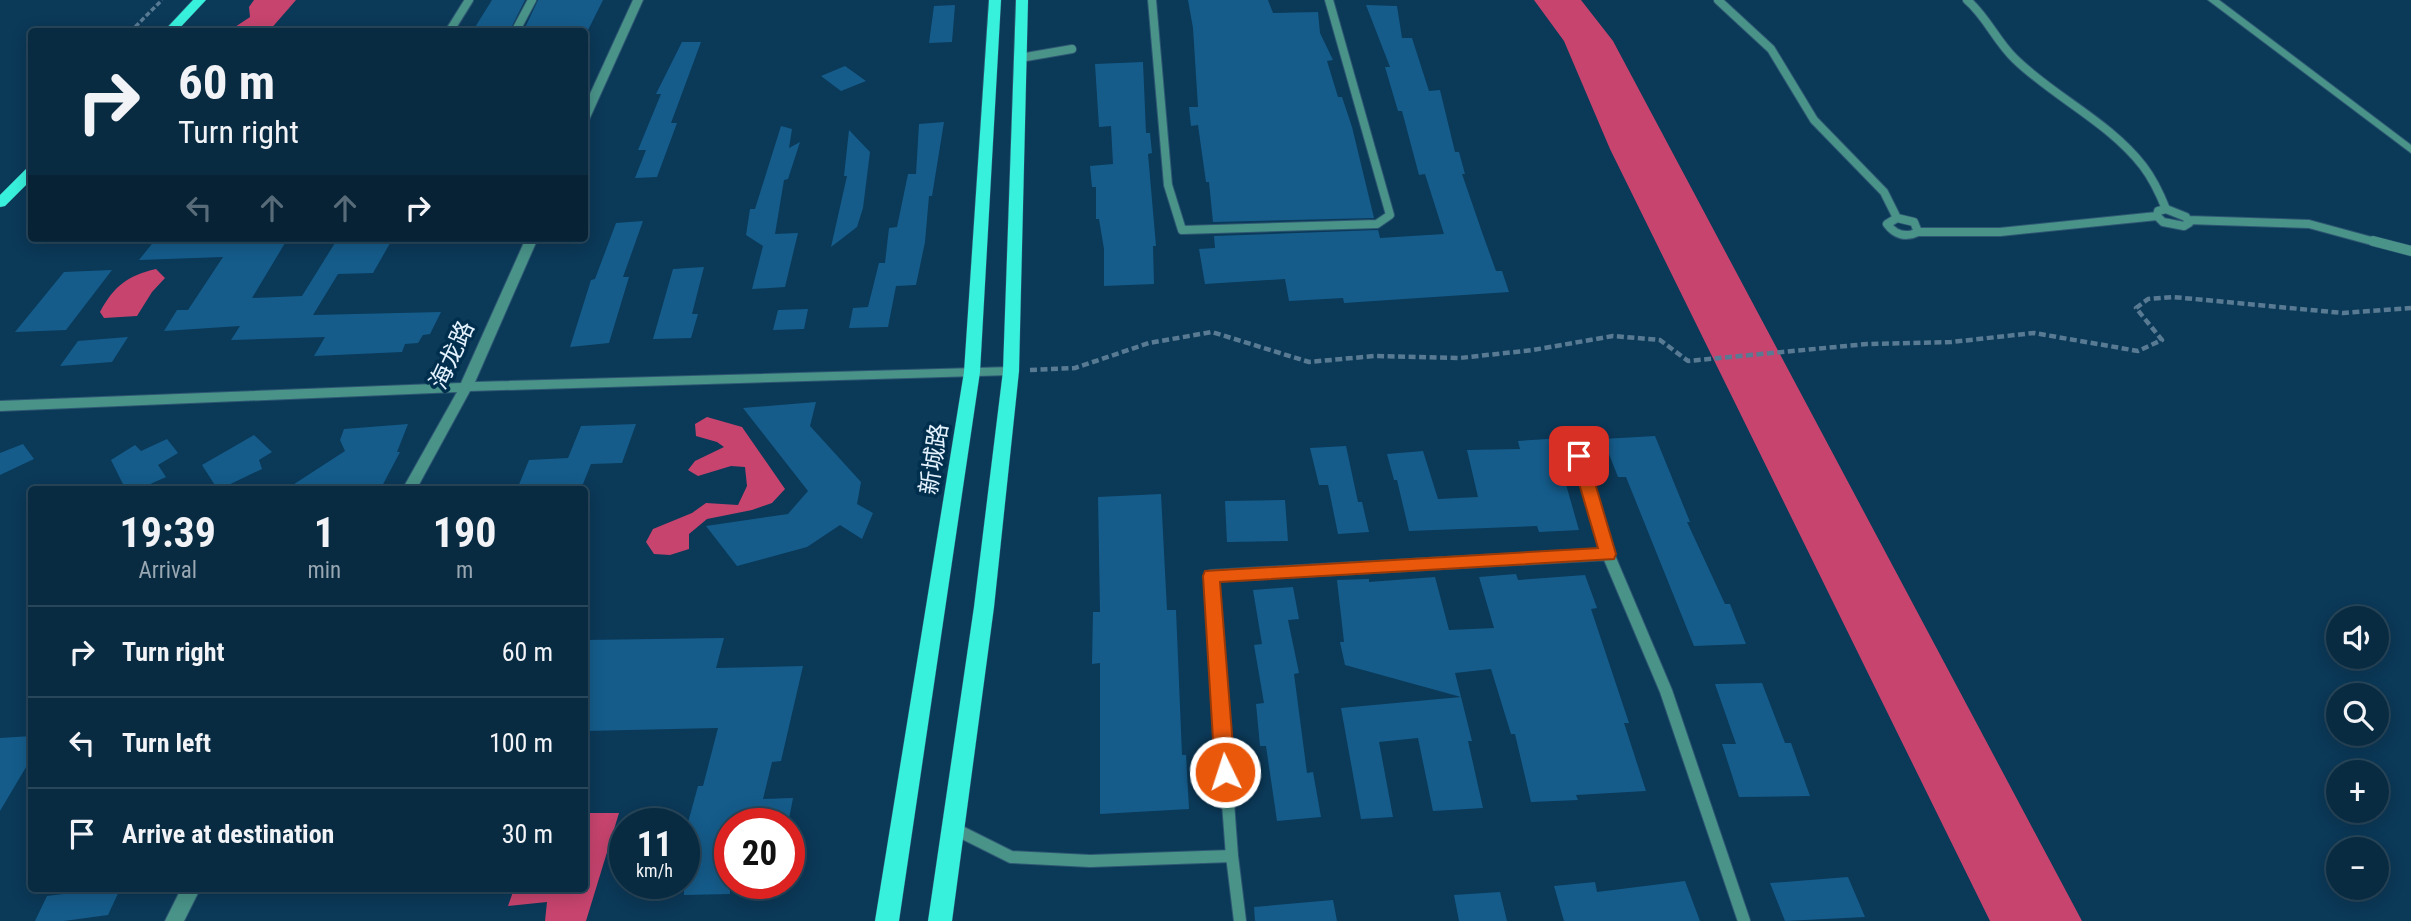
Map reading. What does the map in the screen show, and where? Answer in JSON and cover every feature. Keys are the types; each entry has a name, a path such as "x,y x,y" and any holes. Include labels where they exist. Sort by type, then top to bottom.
{"main road":[{"path":"173,28 200,0"},
{"name":"新城路","path":"887,921 972,372 995,0"},
{"path":"940,921 984,607 1011,372 1022,0"},
{"path":"0,204 28,176"}],"street":[{"path":"588,111 638,0"},
{"path":"2213,0 2411,150"},
{"name":"海龙路","path":"411,486 466,387 530,242"},
{"path":"0,406 466,387 1011,372"},
{"path":"174,921 189,892"}],"lane":[{"path":"452,28 469,0"},
{"path":"517,28 532,0"},
{"path":"1152,0 1168,185 1182,230 1377,224 1390,215 1329,0"},
{"path":"1717,0 1771,50 1814,120 1884,192 1897,218"},
{"path":"1967,0 1995,29 2007,51 2027,71 2141,163 2156,185 2166,209"},
{"path":"1020,58 1072,49"},
{"path":"2157,216 2158,211 2166,209 2177,211 2188,220 2309,224 2411,251"},
{"path":"1918,232 1913,222 1897,218 1888,223 1896,233 1913,235 1918,232 2000,232 2157,216 2174,226 2183,226 2189,223 2188,220"},
{"path":"1579,456 1608,554 1666,691 1744,921"},
{"path":"1240,921 1232,856 1211,576 1608,554"},
{"path":"953,828 1011,857 1090,861 1232,856"}],"path":[{"path":"134,28 162,0"},
{"path":"1011,372 1075,368 1149,343 1212,332 1309,362 1374,356 1460,358 1533,350 1613,336 1660,340 1688,361 1867,344 1951,342 2034,333 2138,351 2162,340 2136,309 2148,299 2173,297 2343,313 2411,308"}],"shaded area":[{"path":"254,0 296,0 272,28 234,28 250,17 249,7"},
{"path":"1534,0 1581,0 1613,41 2082,921 1990,921 1610,149 1564,41"},
{"path":"156,269 165,278 152,292 137,316 104,318 100,312 122,283"},
{"path":"707,417 742,427 785,489 772,503 707,519 689,534 689,549 670,555 654,554 646,542 653,529 692,513 706,503 738,505 747,486 745,467 731,466 698,476 688,470 695,461 724,447 696,436 695,424"},
{"path":"588,813 609,813 609,846 586,921 545,921 547,902 508,906 513,892 588,892"}],"building":[{"path":"492,0 525,0 511,28 474,28"},
{"path":"538,0 603,0 588,30 525,28"},
{"path":"1188,0 1268,0 1273,13 1318,12 1320,33 1333,60 1327,61 1338,97 1342,97 1352,127 1374,218 1213,222 1209,182 1206,182 1198,125 1191,126 1189,107 1198,107 1193,28"},
{"path":"955,5 952,42 929,43 934,6"},
{"path":"1366,5 1397,6 1402,38 1412,38 1429,91 1440,90 1455,152 1459,152 1465,174 1462,174 1496,271 1502,271 1509,292 1344,303 1343,298 1289,301 1285,279 1205,284 1199,249 1215,248 1214,236 1378,230 1380,238 1444,234 1425,174 1419,175 1402,111 1398,111 1385,67 1390,67"},
{"path":"682,42 701,42 671,123 677,123 657,177 635,178 646,150 638,150 661,94 656,94"},
{"path":"1143,62 1146,133 1150,133 1152,153 1148,154 1156,246 1153,246 1154,284 1104,286 1104,249 1099,219 1096,219 1096,187 1092,187 1090,166 1113,164 1111,126 1099,127 1095,64"},
{"path":"845,66 866,81 841,91 821,76"},
{"path":"944,122 932,196 929,196 925,242 916,285 896,286 888,327 849,328 853,308 868,307 879,263 885,263 889,228 897,227 908,174 916,174 919,124"},
{"path":"781,126 792,129 789,148 800,142 788,179 784,180 775,234 798,233 785,287 752,289 763,246 746,235 750,209 755,209"},
{"path":"849,130 870,152 863,208 857,227 831,247 847,176 844,176"},
{"path":"643,221 623,277 629,277 609,343 570,347 591,280 595,279 616,223"},
{"path":"153,242 286,242 252,298 302,296 336,242 391,242 373,273 338,274 313,315 441,312 430,334 423,335 418,343 405,344 402,352 314,356 325,337 231,340 240,326 164,331 177,310 188,310 223,257 139,260"},
{"path":"704,267 692,314 698,314 691,338 653,339 673,269"},
{"path":"112,270 66,330 15,332 64,272"},
{"path":"808,309 804,329 773,330 778,310"},
{"path":"128,337 112,362 60,366 78,341"},
{"path":"816,402 810,426 861,482 857,504 873,513 862,539 840,525 807,547 737,566 706,526 788,514 808,491 743,408"},
{"path":"408,424 397,452 400,452 382,486 291,486 345,451 340,440 344,429"},
{"path":"636,424 622,463 591,464 583,484 518,486 529,460 568,458 581,426"},
{"path":"254,435 272,452 259,460 262,469 226,486 215,486 202,465"},
{"path":"1655,436 1690,522 1687,522 1725,604 1730,604 1746,644 1694,646 1626,477 1618,477 1603,439"},
{"path":"1563,438 1575,473 1563,474 1579,530 1539,532 1537,526 1409,531 1397,480 1394,480 1387,454 1423,451 1438,499 1478,497 1467,450 1520,449 1518,441"},
{"path":"167,439 178,453 158,465 166,477 146,486 124,486 111,460 135,445 141,451"},
{"path":"23,444 34,459 0,475 0,453"},
{"path":"1346,446 1358,502 1362,502 1369,532 1338,534 1328,485 1319,485 1310,448"},
{"path":"1161,494 1167,610 1176,610 1182,755 1186,755 1189,809 1100,814 1100,663 1092,664 1093,612 1100,612 1098,497"},
{"path":"1285,500 1288,541 1227,542 1225,501"},
{"path":"1516,574 1518,580 1585,575 1597,608 1591,609 1629,723 1624,723 1646,791 1576,795 1578,800 1531,802 1515,734 1511,734 1491,669 1455,673 1461,697 1345,665 1340,642 1344,642 1337,580 1369,579 1369,582 1435,577 1449,630 1494,628 1479,577"},
{"path":"1293,587 1299,619 1288,620 1299,673 1294,674 1307,773 1313,772 1321,817 1277,821 1266,746 1260,746 1256,704 1264,703 1254,645 1262,644 1253,590"},
{"path":"724,638 716,668 803,666 781,761 772,762 763,799 793,798 791,808 714,808 714,894 700,895 700,808 692,808 698,786 703,786 718,728 588,731 588,640"},
{"path":"1762,683 1785,743 1791,743 1810,796 1739,797 1722,744 1736,744 1715,684"},
{"path":"1461,697 1472,741 1468,741 1483,808 1433,811 1418,738 1379,742 1393,817 1361,819 1341,708"},
{"path":"28,736 28,764 0,811 0,738"},
{"path":"1848,877 1865,917 1785,921 1770,883"},
{"path":"1685,881 1700,921 1564,921 1554,886 1595,882 1597,892"},
{"path":"80,892 119,892 108,915 64,921 35,921 47,896"},
{"path":"1500,892 1507,921 1459,921 1454,895"},
{"path":"1333,900 1337,921 1255,921 1254,907"}],"route":[{"path":"1225,772 1211,576 1560,559 1608,554 1579,456"}]}
